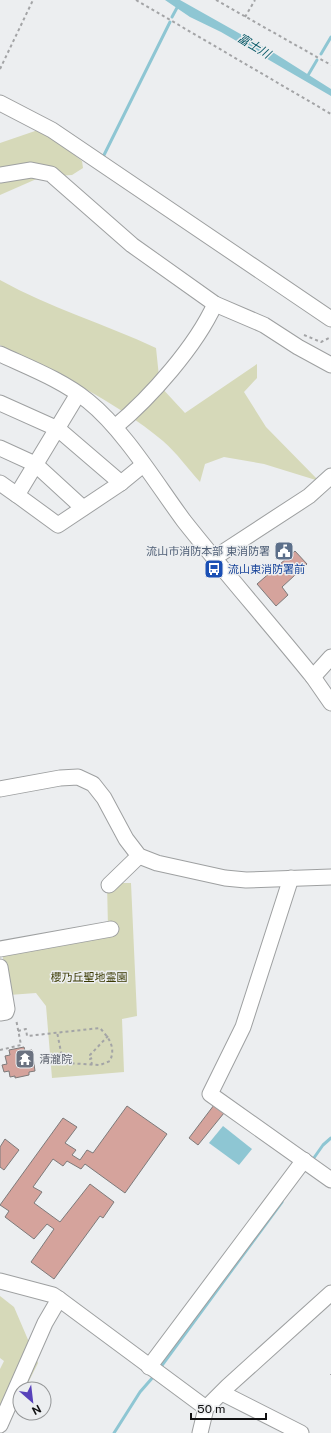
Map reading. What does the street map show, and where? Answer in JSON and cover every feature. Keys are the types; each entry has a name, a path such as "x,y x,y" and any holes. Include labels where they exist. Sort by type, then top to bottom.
{"street":[{"path":"0,103 52,130 331,319"},
{"path":"0,175 30,170 51,174 124,238 216,304 264,325 298,347 331,365"},
{"path":"115,427 163,378 207,322 216,304"},
{"path":"0,354 46,375 78,394 88,401 115,427 214,558 324,668 331,702"},
{"path":"17,494 78,394"},
{"path":"0,403 58,429 121,483"},
{"path":"0,448 35,464 83,508"},
{"path":"0,483 58,525 121,483 143,464"},
{"path":"214,558 309,496 331,476"},
{"path":"0,789 60,778 78,777 92,784 104,798 126,839 139,856 157,863 225,878 246,880 331,877"},
{"path":"109,885 139,856"},
{"path":"291,878 243,1027 210,1094 331,1180"},
{"path":"0,949 111,929"},
{"path":"0,967 5,1008"},
{"path":"155,1371 309,1164"},
{"path":"0,1281 53,1295 206,1408"},
{"path":"200,1433 206,1408 331,1293"},
{"path":"0,1424 45,1323 59,1299"},
{"path":"222,1393 301,1433"}],"path":[{"path":"0,69 33,0"},
{"path":"136,0 331,114"},
{"path":"216,0 331,65"},
{"path":"245,16 255,0"},
{"path":"302,334 321,342 331,337"},
{"path":"0,1050 22,1046 14,1008 5,1008"},
{"path":"18,1031 26,1029 27,1036 58,1032 100,1028 108,1036 112,1044 113,1055 110,1061 100,1065 66,1063 61,1052 58,1032"},
{"path":"90,1065 92,1062 90,1059 92,1058 90,1055 108,1036"}],"green space":[{"path":"38,130 57,141 82,161 83,168 72,175 41,177 0,195 0,143"},
{"path":"0,280 38,299 156,348 160,386 185,413 257,364 257,378 244,392 266,427 319,481 264,464 224,457 205,464 200,482 163,441 144,426 84,388 0,345"},
{"name":"櫻乃丘聖地霊園","path":"107,883 131,883 137,1016 122,1019 124,1072 52,1078 46,1006 36,993 9,995 1,946 108,928"},
{"path":"0,1296 14,1307 38,1363 29,1381 12,1381 12,1414 3,1433 0,1433 0,1369 4,1361 0,1358"}],"water":[{"name":"富士川","path":"165,0 180,0 274,53 331,89 331,96 221,32 190,17"},
{"path":"223,1126 252,1149 239,1165 209,1143"}],"building":[{"path":"295,551 307,564 282,587 288,595 276,606 257,584"},
{"path":"24,1047 25,1051 32,1050 35,1071 29,1072 29,1075 15,1078 15,1076 10,1077 9,1071 4,1072 2,1065 7,1064 5,1056 10,1055 9,1050"},
{"path":"214,1105 224,1113 198,1145 189,1138"},
{"path":"127,1106 167,1134 125,1193 85,1164 81,1169 67,1161 63,1166 53,1159 33,1187 42,1192 34,1203 60,1222 90,1184 114,1202 103,1218 100,1216 54,1279 31,1262 54,1229 47,1224 34,1239 5,1217 9,1211 0,1205 63,1118 77,1127 65,1143 76,1150 72,1155 80,1160 87,1150 93,1153"},
{"path":"5,1139 19,1150 4,1170 0,1167 0,1147"}],"waterway":[{"path":"172,17 179,4"},
{"path":"103,157 170,22"},
{"path":"321,54 331,37"},
{"path":"307,77 317,60"},
{"path":"311,1162 323,1145 331,1138"},
{"path":"160,1368 282,1202"},
{"path":"114,1433 140,1392 154,1376"}],"place":[{"name":"流山市消防本部 東消防署","path":"284,551"},
{"name":"流山東消防署前","path":"214,569"},
{"name":"清瀧院","path":"25,1059"}]}
